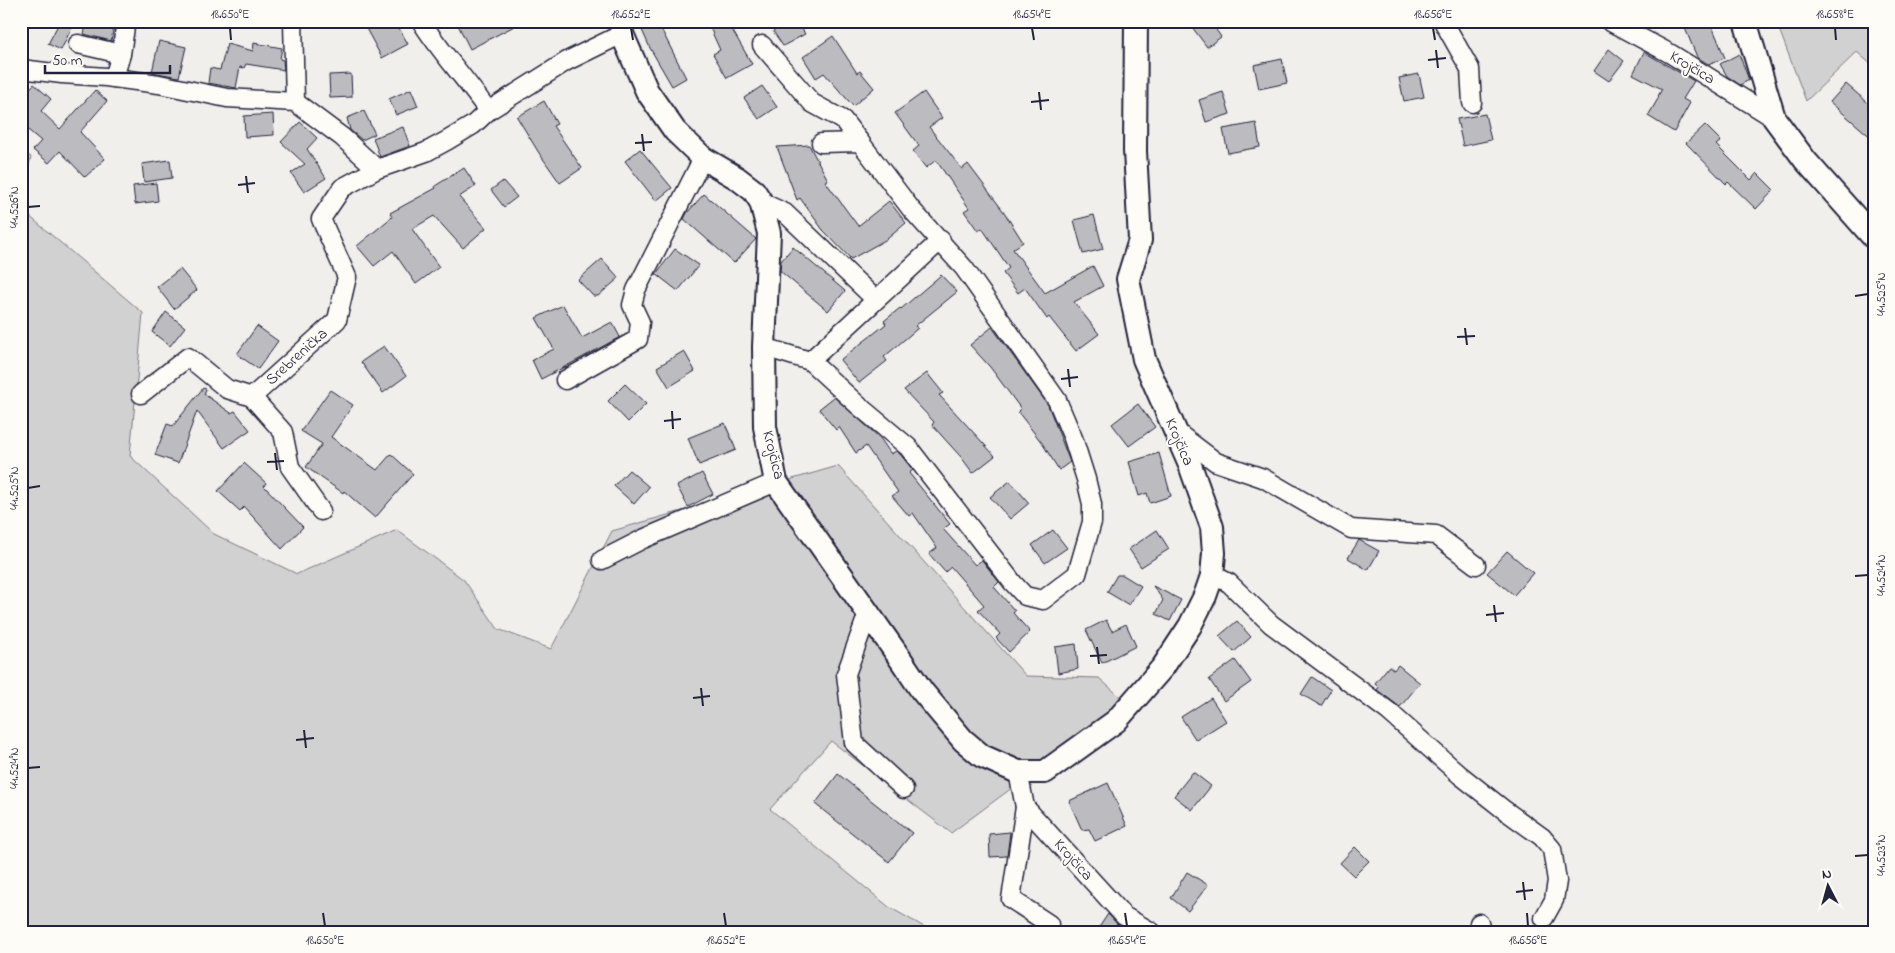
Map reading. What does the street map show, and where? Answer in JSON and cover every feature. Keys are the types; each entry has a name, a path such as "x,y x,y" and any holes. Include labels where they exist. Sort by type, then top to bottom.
{"main road":[{"name":"Krojčica","path":"621,28 647,91 675,131 703,158 737,178 754,191 761,202 769,233 764,347 765,427 776,482 922,691 963,740 982,756 1018,772 1045,772 1116,722 1163,667 1185,634 1205,596 1212,576 1214,553 1212,528 1190,465 1144,359 1128,279 1140,240 1135,152 1136,21"},
{"name":"Krojčica","path":"1745,21 1774,118 1805,160 1874,238"}],"street":[{"path":"114,78 122,54 126,21"},
{"path":"292,21 295,102"},
{"path":"421,21 434,41 471,86 488,112"},
{"path":"1443,21 1470,68 1472,103"},
{"name":"Krojčica","path":"1609,21 1671,54 1774,118"},
{"name":"Srebrenička","path":"252,397 337,320 347,277 322,219 342,188 377,169 426,152 473,124 488,112 621,28"},
{"path":"78,44 122,54"},
{"path":"762,45 812,103 843,120 912,209 964,268 1058,400 1073,438 1092,504 1092,522 1077,574 1043,600 1025,596 1007,576 908,447 858,406 810,360 764,347"},
{"path":"21,69 159,84 227,98 295,102 342,137 377,169"},
{"path":"821,143 860,142"},
{"path":"565,380 638,339 640,322 632,305 642,276 703,158"},
{"path":"761,202 785,213 875,299"},
{"path":"810,360 941,240"},
{"name":"Srebrenička","path":"141,394 188,357 227,389 252,397 283,432 290,467 321,511"},
{"path":"1175,431 1216,462 1263,478 1351,528 1436,535 1476,565"},
{"path":"602,560 643,539 776,482"},
{"path":"1212,576 1229,583 1241,597 1271,624 1388,711 1475,786 1542,837 1552,849 1557,881 1554,900 1544,918"},
{"path":"868,613 846,674 854,743 904,789"},
{"path":"1018,772 1025,807 1011,899 1049,924"},
{"name":"Krojčica","path":"1025,807 1124,916 1152,932"}],"shaded area":[{"path":"1776,21 1874,21 1874,67 1857,52 1806,101"},
{"path":"21,151 31,157 21,194"},
{"path":"21,209 143,313 130,456 214,534 297,574 397,530 464,580 498,629 551,649 612,531 838,466 1026,676 1099,678 1127,703 951,833 831,741 770,809 889,907 933,932 21,932"}],"building":[{"path":"60,21 73,25 61,50 48,44"},
{"path":"87,21 115,21 111,41 84,34"},
{"path":"362,21 395,21 408,44 382,58"},
{"path":"466,21 524,21 470,49 458,25"},
{"path":"638,21 657,21 686,78 672,86 650,48"},
{"path":"707,21 727,21 752,64 727,78 713,54 720,50"},
{"path":"788,21 797,21 805,34 783,46 773,31"},
{"path":"1200,21 1210,21 1221,37 1207,47 1192,27"},
{"path":"1682,21 1710,21 1725,58 1708,64 1697,57"},
{"path":"833,36 857,73 860,71 874,88 853,106 824,73 816,78 803,57"},
{"path":"159,41 186,47 179,77 152,72"},
{"path":"254,43 282,48 280,59 283,60 284,70 246,64 244,68 240,67 236,88 208,83 210,68 220,70 227,44 253,51"},
{"path":"1609,49 1624,61 1609,81 1594,71"},
{"path":"1644,52 1694,81 1683,99 1690,103 1674,132 1648,116 1662,89 1633,74"},
{"path":"1739,54 1749,80 1740,85 1727,76 1720,64"},
{"path":"1282,59 1287,83 1259,89 1254,65"},
{"path":"351,74 352,97 330,98 329,75"},
{"path":"1419,74 1424,97 1404,101 1399,78"},
{"path":"34,84 51,99 41,111 60,129 95,90 107,101 80,132 105,159 85,177 60,151 49,163 33,150 41,141 21,124 21,98"},
{"path":"1846,84 1874,108 1874,140 1830,102"},
{"path":"762,86 777,107 759,119 744,98"},
{"path":"411,89 418,106 396,115 389,99"},
{"path":"924,92 942,118 929,127 962,169 968,164 1004,212 1023,242 1013,249 1045,293 1093,266 1103,286 1074,302 1099,334 1076,351 1049,317 1047,319 1025,288 1018,293 1003,273 1009,268 982,228 978,231 964,211 969,208 936,160 926,168 913,151 919,146 895,113"},
{"path":"1223,92 1230,114 1206,122 1199,100"},
{"path":"544,101 557,124 553,126 582,168 560,183 517,117"},
{"path":"364,111 375,134 362,140 350,130 347,118"},
{"path":"273,114 274,135 245,137 244,116"},
{"path":"1485,114 1491,140 1463,146 1457,119"},
{"path":"300,122 317,138 307,149 326,178 304,192 291,173 305,164 281,142"},
{"path":"1256,123 1260,147 1228,153 1223,129"},
{"path":"1705,125 1721,141 1716,145 1751,180 1757,173 1774,190 1756,209 1728,182 1726,184 1686,143"},
{"path":"403,127 410,146 380,157 373,138"},
{"path":"809,145 828,180 825,181 858,226 889,201 906,223 887,239 851,259 823,230 800,198 797,200 777,147"},
{"path":"640,149 672,188 656,201 625,161"},
{"path":"170,160 172,178 144,182 142,164"},
{"path":"464,168 476,186 459,197 486,228 463,248 434,216 412,229 439,267 416,284 393,251 374,266 357,246 392,217 390,213 436,188 435,186"},
{"path":"503,181 517,197 504,207 491,190"},
{"path":"156,183 158,201 135,204 133,186"},
{"path":"704,194 756,239 734,263 684,219"},
{"path":"1094,215 1103,249 1083,254 1074,220"},
{"path":"793,247 845,291 828,311 780,271 781,261"},
{"path":"675,249 699,265 678,291 656,274"},
{"path":"602,259 619,278 598,296 593,296 578,280"},
{"path":"180,269 197,290 174,309 157,287"},
{"path":"941,275 957,292 915,326 918,328 884,357 887,361 859,383 840,360 886,324 884,321"},
{"path":"563,305 582,338 612,322 620,337 541,379 532,360 554,349 536,318"},
{"path":"166,312 185,327 170,346 152,332"},
{"path":"257,326 278,341 258,369 237,354"},
{"path":"992,327 1048,405 1070,462 1059,470 1042,443 1018,412 1021,409 990,367 970,345"},
{"path":"384,346 406,376 383,393 361,362"},
{"path":"684,351 695,371 669,387 657,367"},
{"path":"927,373 943,393 939,395 995,456 973,473 932,425 934,422 904,390"},
{"path":"625,384 646,404 628,422 608,401"},
{"path":"203,388 206,389 204,394 231,413 235,411 250,430 224,448 197,411 178,463 155,455 167,424 173,426"},
{"path":"330,390 353,405 331,437 377,470 391,454 413,474 375,518 344,491 343,493 306,467 322,444 301,431"},
{"path":"834,397 880,438 891,454 896,451 900,454 913,470 909,473 950,524 943,529 975,565 982,560 999,582 994,587 1030,632 1009,652 996,638 1000,634 978,610 984,605 951,567 945,572 929,554 937,548 913,513 909,516 892,496 898,492 866,446 856,453 839,427 836,430 819,409"},
{"path":"1138,404 1155,427 1129,446 1112,424"},
{"path":"725,423 736,450 699,465 688,438"},
{"path":"1159,453 1171,496 1150,503 1147,493 1139,496 1129,462"},
{"path":"244,463 266,483 264,486 303,527 282,549 244,507 240,511 218,491"},
{"path":"629,470 649,487 634,504 614,486"},
{"path":"702,473 713,494 688,507 677,486"},
{"path":"1010,481 1029,503 1010,519 990,497"},
{"path":"1053,530 1067,548 1045,563 1032,545"},
{"path":"1157,530 1169,549 1141,567 1129,549"},
{"path":"1359,540 1379,551 1368,570 1348,558"},
{"path":"1507,551 1533,573 1514,595 1487,573"},
{"path":"1117,575 1123,575 1141,586 1129,605 1107,592"},
{"path":"1153,586 1181,600 1170,621 1156,614 1163,600"},
{"path":"1106,620 1112,631 1126,624 1136,646 1102,663 1086,630"},
{"path":"1237,621 1251,637 1234,652 1219,636"},
{"path":"1076,644 1078,669 1058,673 1055,647"},
{"path":"1235,660 1251,682 1224,701 1209,679"},
{"path":"1398,665 1420,683 1400,707 1377,690 1379,687 1375,683 1389,666 1394,670"},
{"path":"1312,677 1331,690 1321,706 1301,694"},
{"path":"1211,698 1226,721 1196,740 1181,717"},
{"path":"1193,772 1211,786 1192,810 1174,796"},
{"path":"838,774 912,833 889,862 815,804"},
{"path":"1108,783 1127,826 1095,841 1089,829 1082,830 1069,801"},
{"path":"1010,832 1007,856 990,857 989,834"},
{"path":"1355,847 1369,861 1354,876 1340,863"},
{"path":"1187,872 1208,885 1188,911 1171,898"},
{"path":"1108,914 1118,925 1130,932 1096,932"}]}
